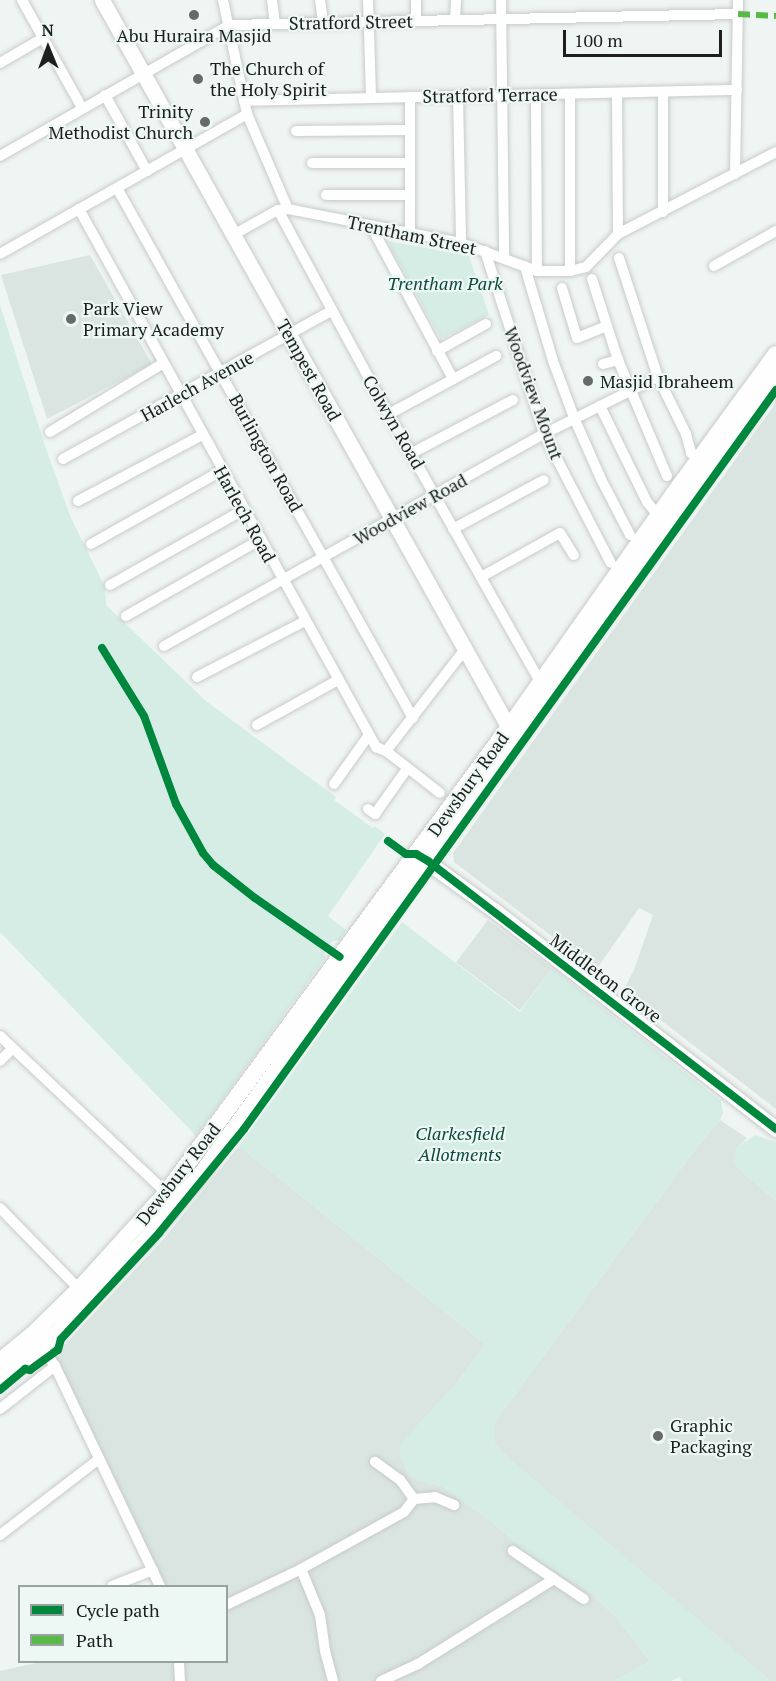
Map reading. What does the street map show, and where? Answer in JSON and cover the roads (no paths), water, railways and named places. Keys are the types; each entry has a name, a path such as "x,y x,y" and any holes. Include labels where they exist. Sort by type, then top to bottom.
{"main road":[{"name":"Dewsbury Road","path":"1,1373 84,1294 220,1147 309,1013 422,858 452,802 512,734 664,522 700,456 776,354"},
{"name":"Dewsbury Road","path":"700,456 744,423 776,373"},
{"name":"Dewsbury Road","path":"172,1198 203,1145 309,1013"},
{"path":"203,1145 220,1147"}],"street":[{"path":"22,0 82,108"},
{"name":"Tempest Road","path":"102,0 512,734"},
{"name":"Colwyn Road","path":"223,0 244,101 283,209 331,311 544,689"},
{"path":"272,0 275,23"},
{"path":"320,0 322,22"},
{"path":"368,0 372,98"},
{"path":"416,0 416,20"},
{"path":"455,20 456,0"},
{"path":"501,0 504,257"},
{"path":"735,174 738,0"},
{"name":"Stratford Street","path":"0,156 230,25 738,14"},
{"path":"0,63 43,38"},
{"name":"Stratford Terrace","path":"244,101 737,90"},
{"path":"663,92 663,212"},
{"path":"617,93 618,234"},
{"path":"536,94 537,271"},
{"path":"570,94 570,271"},
{"path":"105,95 149,170"},
{"path":"458,96 461,243"},
{"path":"410,97 410,234"},
{"path":"0,254 248,114"},
{"path":"296,130 410,130"},
{"name":"Trentham Street","path":"283,209 461,243 537,271 570,271 586,267 618,234 776,152"},
{"path":"312,163 410,163"},
{"name":"Burlington Road","path":"117,188 413,718"},
{"path":"326,195 410,195"},
{"name":"Harlech Road","path":"79,209 162,364 376,747 386,751 452,802"},
{"path":"233,235 283,209"},
{"path":"371,226 453,379"},
{"path":"714,267 776,231"},
{"name":"Woodview Mount","path":"485,251 544,434 611,563"},
{"path":"619,258 658,377 700,456"},
{"path":"525,267 553,361 575,420 601,479 630,535"},
{"path":"592,279 618,360 667,476"},
{"path":"562,288 577,338 606,326"},
{"name":"Harlech Avenue","path":"63,459 331,311"},
{"path":"437,351 486,324"},
{"path":"390,414 496,356"},
{"path":"603,364 618,360"},
{"path":"50,432 162,364"},
{"name":"Woodview Road","path":"164,646 544,434 658,377"},
{"path":"412,453 513,400"},
{"path":"600,406 647,502 664,522"},
{"path":"78,501 202,435"},
{"path":"91,544 222,471"},
{"path":"453,529 544,480"},
{"path":"111,585 243,510"},
{"path":"481,577 560,533 574,555"},
{"path":"126,616 260,540"},
{"path":"197,677 305,621"},
{"path":"386,751 465,649"},
{"path":"257,725 338,680"},
{"path":"334,784 369,735"},
{"path":"368,809 375,814 407,769"},
{"name":"Middleton Grove","path":"422,858 776,1129"},
{"path":"0,1036 172,1198"},
{"path":"0,1061 13,1048"},
{"path":"0,1208 84,1294"},
{"path":"38,1340 55,1366 159,1585"},
{"path":"0,1409 55,1366"},
{"path":"0,1535 99,1459"},
{"path":"375,1462 400,1480 414,1499"},
{"path":"228,1604 301,1569 404,1512 414,1499 435,1497 454,1505"},
{"path":"513,1551 584,1599"},
{"path":"301,1569 320,1615 325,1651 333,1681"},
{"path":"117,1585 153,1570"},
{"path":"381,1681 418,1665 554,1579"},
{"path":"178,1663 180,1681"}],"place":[{"name":"Abu Huraira Masjid","path":"194,15"},
{"name":"The Church of the Holy Spirit","path":"198,79"},
{"name":"Trinity Methodist Church","path":"205,122"},
{"name":"Park View Primary Academy","path":"71,319"},
{"name":"Masjid Ibraheem","path":"588,381"},
{"name":"Graphic Packaging","path":"658,1436"}],"park label":[{"name":"Trentham Park","path":"445,283"},
{"name":"Clarkesfield Allotments","path":"460,1144"}]}
